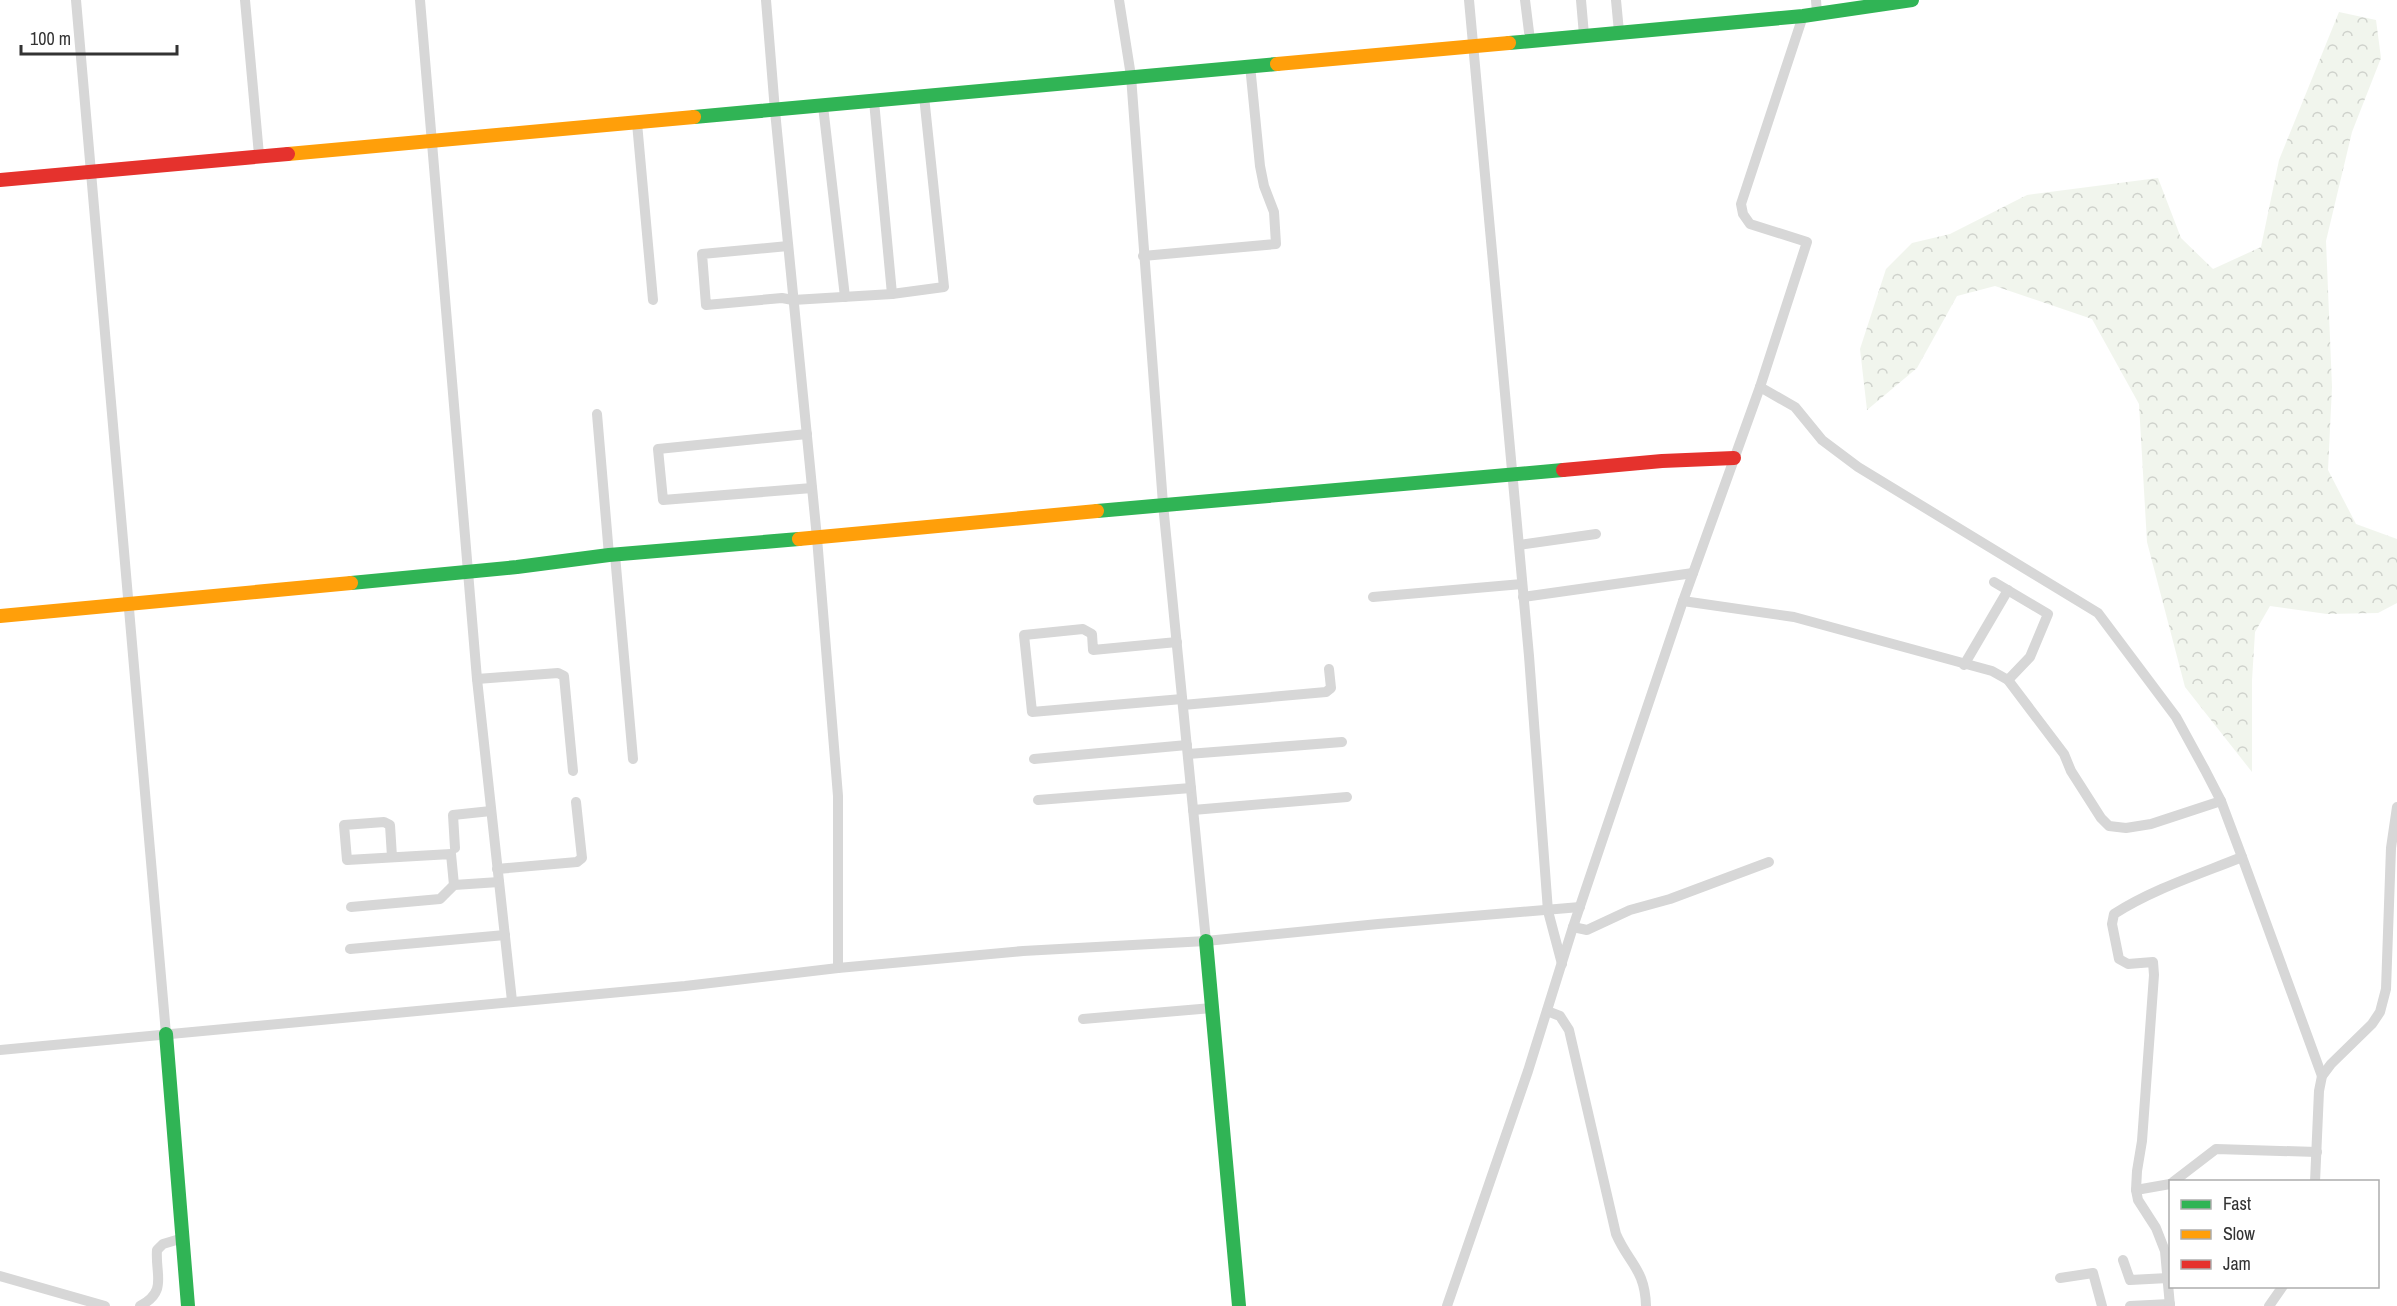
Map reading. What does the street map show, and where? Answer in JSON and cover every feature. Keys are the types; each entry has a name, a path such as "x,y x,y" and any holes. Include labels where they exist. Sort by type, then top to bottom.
{"street":[{"path":"76,0 130,604 188,1306"},
{"path":"245,0 259,156"},
{"path":"420,0 477,679 512,1001"},
{"path":"766,0 817,538 838,796 838,968"},
{"path":"1119,0 1131,76 1163,504 1239,1306"},
{"path":"1469,0 1524,597 1548,911 1562,965"},
{"path":"1525,0 1530,40"},
{"path":"1581,0 1584,35"},
{"path":"1616,0 1619,32"},
{"path":"0,180 92,170 775,111 1619,32 1912,0"},
{"path":"1447,1306 1683,601 1760,387 1807,242 1750,224 1743,214 1741,204 1812,10"},
{"path":"1143,256 1276,244 1274,212 1264,186 1260,166 1250,65"},
{"path":"788,246 702,254 706,305 782,298 793,300 892,294 944,287 924,96"},
{"path":"874,101 892,294"},
{"path":"823,106 844,297"},
{"path":"637,123 653,300"},
{"path":"1760,387 1795,407 1822,440 1858,466 2098,613 2176,717 2221,801 2322,1076"},
{"path":"597,414 633,759"},
{"path":"807,434 658,449 663,500 812,488"},
{"path":"0,616 612,555 817,538 1163,504 1662,461 1734,458"},
{"path":"1519,545 1596,534"},
{"path":"1524,597 1693,573"},
{"path":"1994,582 2048,614 2030,657 2008,680"},
{"path":"1373,597 1522,584"},
{"path":"1964,665 2007,590"},
{"path":"1683,601 1794,617 1992,671 2008,680 2064,754 2101,818 2109,826 2126,828 2151,824 2221,801"},
{"path":"1177,642 1093,650 1092,634 1083,629 1024,635 1032,712 1326,692 1331,688 1329,669"},
{"path":"477,679 558,673 564,676 573,771"},
{"path":"1034,759 1342,742"},
{"path":"1038,800 1191,788"},
{"path":"1193,810 1347,797"},
{"path":"497,869 577,862 582,858 576,802"},
{"path":"2315,1180 2319,1091 2322,1076 2331,1064 2372,1024 2380,1012 2386,989 2391,848 2397,807"},
{"path":"455,848 453,816 491,811"},
{"path":"392,857 390,825 384,822 344,825 347,860 451,854 454,885"},
{"path":"2130,1306 2170,1305 2165,1251 2156,1228 2138,1200 2136,1190 2142,1140 2154,962 2128,964 2119,959 2112,924 2114,914 2154,893 2242,857"},
{"path":"1573,927 1587,930 1630,910 1670,899 1769,862"},
{"path":"351,907 440,899 454,885 499,882"},
{"path":"0,1050 685,986 838,968 1023,951 1206,942 1378,924 1580,907"},
{"path":"350,949 505,935"},
{"path":"1083,1019 1212,1008"},
{"path":"1547,1011 1560,1016 1569,1030 1616,1234 1638,1268 1646,1291 1646,1306"},
{"path":"2176,1180 2216,1149 2317,1152"},
{"path":"2136,1190 2169,1184"},
{"path":"140,1306 155,1294 159,1285 157,1250 163,1244 183,1238"},
{"path":"2123,1260 2130,1280 2168,1278"},
{"path":"2060,1278 2093,1273 2102,1306"},
{"path":"0,1276 105,1306"},
{"path":"2269,1306 2282,1288"}],"green space":[{"path":"2339,12 2376,20 2381,58 2352,132 2326,241 2332,387 2328,470 2356,524 2397,539 2397,603 2378,613 2327,614 2270,606 2255,632 2252,680 2252,772 2185,687 2147,542 2139,404 2092,319 1995,286 1957,296 1917,368 1867,410 1860,349 1886,269 1912,243 1950,234 2027,195 2158,178 2181,238 2213,269 2261,247 2279,160"}],"traffic: fast":[{"path":"1509,43 1803,16 1912,0"},
{"path":"694,117 1277,64"},
{"path":"1097,511 1563,470"},
{"path":"351,583 517,567 609,555 799,539"},
{"path":"1206,941 1239,1306"},
{"path":"166,1034 188,1306"}],"traffic: slow":[{"path":"1277,64 1509,43"},
{"path":"288,154 694,117"},
{"path":"799,539 1097,511"},
{"path":"0,616 351,583"}],"traffic: jam":[{"path":"0,180 288,154"},
{"path":"1563,470 1662,461 1734,458"}]}
